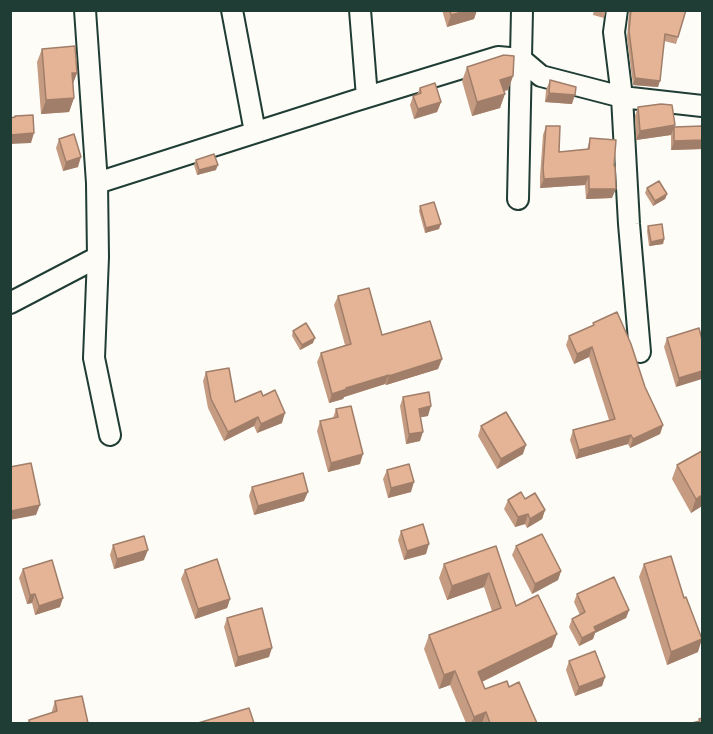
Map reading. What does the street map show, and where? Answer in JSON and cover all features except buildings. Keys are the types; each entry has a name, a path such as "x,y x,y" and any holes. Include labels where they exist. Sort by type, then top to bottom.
{"street":[{"path":"85,10 97,183 98,257 94,358 110,435"},
{"path":"232,10 255,132"},
{"path":"360,10 367,97"},
{"path":"518,199 522,10"},
{"path":"617,10 614,32 622,97 629,225 640,352"},
{"path":"97,183 498,57 521,60 541,76 622,97 702,106"},
{"path":"10,303 98,257"}]}
